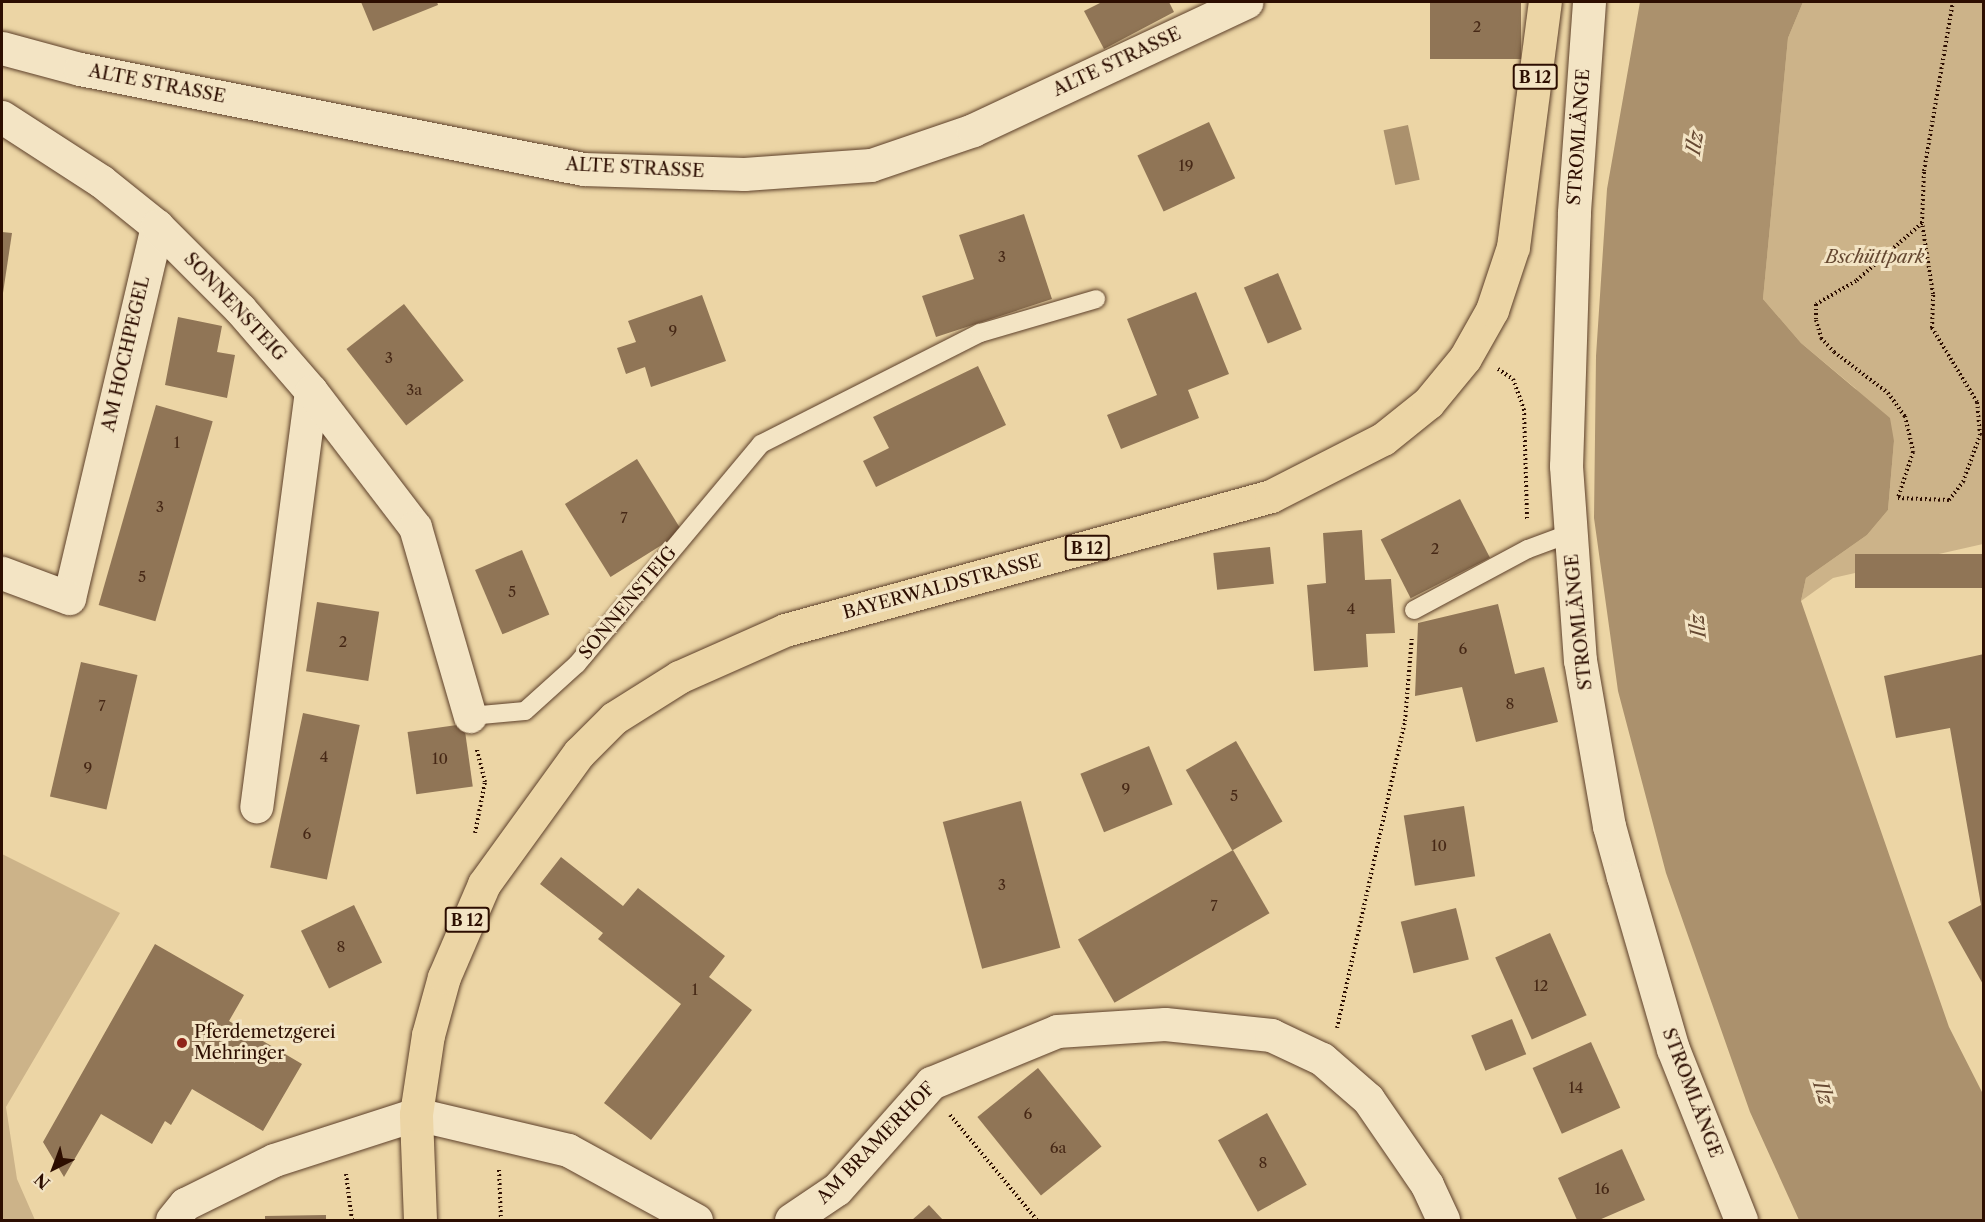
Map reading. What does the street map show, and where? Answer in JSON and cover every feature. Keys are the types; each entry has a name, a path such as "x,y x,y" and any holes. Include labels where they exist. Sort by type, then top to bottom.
{"main road":[{"name":"BAYERWALDSTRASSE","path":"420,1221 416,1114 428,1035 441,986 484,884 579,753 614,718 680,677 785,630 1271,496 1383,439 1428,403 1470,350 1492,310 1513,247 1545,2"}],"street":[{"name":"ALTE STRASSE","path":"2,48 80,69 583,170 744,174 882,161 973,130 1246,2"},
{"name":"STROMLÄNGE","path":"1590,2 1574,213 1566,466 1580,660 1609,826 1673,1049 1741,1221"},
{"path":"2,117 101,181 157,226"},
{"name":"SONNENSTEIG","path":"157,226 240,309 310,390 415,527 470,716"},
{"name":"AM HOCHPEGEL","path":"2,573 69,598 157,226"},
{"path":"256,807 310,390"},
{"name":"AM BRAMERHOF","path":"791,1221 837,1189 931,1083 1057,1031 1165,1024 1271,1035 1322,1059 1368,1099 1427,1185 1443,1221"},
{"path":"172,1221 195,1200 274,1160 342,1135 416,1114 498,1130 568,1150 696,1221"}],"lane":[{"name":"SONNENSTEIG","path":"470,716 525,711 577,664 761,444 980,333 1096,299"},
{"path":"1414,610 1528,549 1570,533"}],"path":[{"path":"1922,223 1857,280 1816,304 1816,320 1821,338 1833,352 1888,393 1905,416 1913,452 1898,498 1949,500 1963,482 1982,435 1977,402 1932,328 1933,294 1922,223 1924,171 1953,2"},
{"path":"1470,350 1513,379 1524,409 1528,549"},
{"path":"1322,1059 1344,1016 1377,835 1405,721 1414,610"},
{"path":"470,716 484,782 471,854 484,884"},
{"path":"931,1083 954,1120 1037,1221"},
{"path":"498,1130 501,1221"},
{"path":"342,1135 352,1221"}],"green space":[{"name":"Bschüttpark","path":"1803,2 1983,2 1983,544 1833,578 1801,601 1806,578 1867,535 1888,510 1894,441 1855,388 1801,343 1763,299 1788,38"},
{"path":"2,854 120,913 6,1107 17,1179 35,1220 2,1220"}],"water":[{"name":"Ilz","path":"1640,2 1803,2 1788,38 1763,299 1801,343 1890,418 1894,441 1888,510 1867,535 1806,578 1801,601 1949,1027 1983,1094 1983,1220 1799,1220 1750,1112 1666,873 1618,691 1594,518 1596,356 1607,189"},
{"path":"1408,125 1420,180 1395,185 1384,130"}],"building":[{"path":"361,2 437,2 438,5 373,31"},
{"path":"1102,2 1169,2 1174,12 1104,49 1084,11"},
{"path":"1430,2 1521,2 1521,59 1430,59"},
{"path":"1209,122 1235,178 1164,212 1137,155"},
{"path":"1024,214 1052,299 936,337 922,296 974,279 959,235"},
{"path":"2,232 12,233 3,293 2,292"},
{"path":"1278,273 1302,329 1268,344 1244,287"},
{"path":"1196,292 1229,374 1188,390 1199,418 1121,449 1107,415 1157,395 1127,319"},
{"path":"702,295 726,361 651,387 645,367 626,374 617,348 636,342 628,321"},
{"path":"404,304 464,380 406,425 346,349"},
{"path":"178,317 222,326 217,352 235,355 227,398 165,385"},
{"path":"978,366 1006,425 876,487 863,461 889,448 873,417"},
{"path":"156,405 213,421 155,621 99,605"},
{"path":"637,459 683,532 610,577 565,504"},
{"path":"1460,499 1490,558 1411,598 1381,539"},
{"path":"1362,530 1365,580 1391,579 1395,633 1366,634 1368,667 1314,671 1307,585 1326,583 1323,533"},
{"path":"1270,547 1274,584 1217,590 1213,553"},
{"path":"522,550 549,614 502,634 475,570"},
{"path":"1855,554 1984,554 1984,588 1855,588"},
{"path":"317,602 379,612 368,681 306,671"},
{"path":"1498,604 1515,674 1544,667 1558,722 1476,742 1462,687 1415,696 1418,623"},
{"path":"1984,654 1984,986 1948,922 1981,905 1950,728 1896,738 1884,676"},
{"path":"81,662 138,675 106,810 50,796"},
{"path":"303,713 360,725 327,880 270,868"},
{"path":"464,724 473,786 416,794 408,732"},
{"path":"1236,741 1282,822 1232,851 1186,770"},
{"path":"1149,746 1173,804 1104,832 1080,774"},
{"path":"1021,801 1060,948 982,969 943,822"},
{"path":"1464,806 1475,876 1415,886 1404,816"},
{"path":"1233,850 1270,913 1114,1003 1078,939"},
{"path":"561,857 623,906 638,888 725,956 709,977 752,1010 651,1140 604,1103 681,1004 598,939 603,933 540,884"},
{"path":"354,905 382,963 329,988 301,931"},
{"path":"1456,908 1469,959 1414,973 1401,922"},
{"path":"1550,933 1587,1015 1532,1040 1495,957"},
{"name":"Pferdemetzgerei Mehringer","path":"155,944 244,995 229,1021 302,1064 263,1131 192,1089 171,1125 165,1121 152,1144 101,1114 64,1177 43,1142"},
{"path":"1512,1019 1526,1054 1485,1071 1471,1035"},
{"path":"1591,1042 1620,1108 1562,1134 1533,1068"},
{"path":"1038,1068 1102,1146 1041,1196 977,1117"},
{"path":"1267,1113 1307,1185 1258,1212 1218,1140"},
{"path":"1622,1149 1645,1200 1599,1220 1577,1220 1558,1178"},
{"path":"929,1205 943,1220 912,1220"},
{"path":"326,1215 326,1220 265,1220 265,1216"}],"place":[{"name":"Pferdemetzgerei Mehringer","path":"182,1043"}]}
